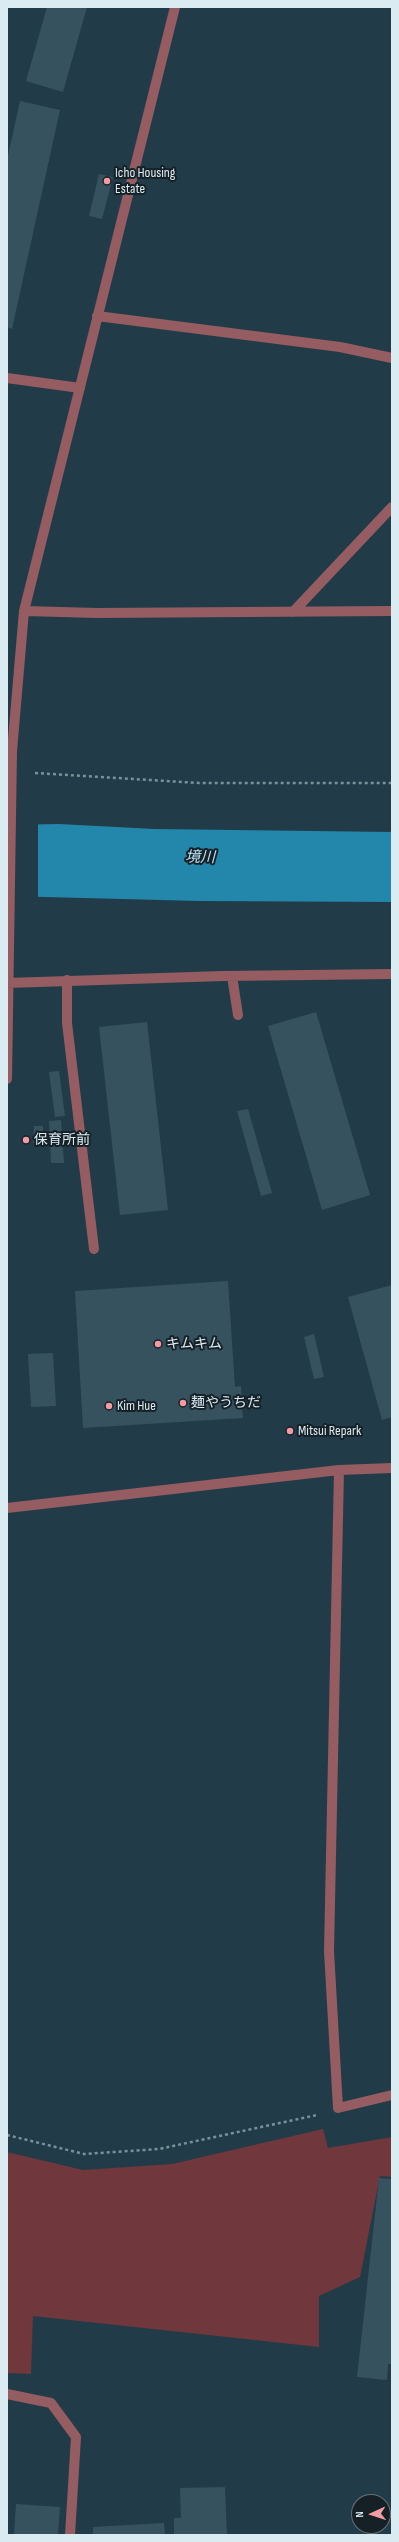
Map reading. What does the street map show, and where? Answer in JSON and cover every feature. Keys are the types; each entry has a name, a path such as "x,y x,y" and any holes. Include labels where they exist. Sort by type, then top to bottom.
{"street":[{"path":"7,1079 12,783 10,751 24,611 175,7"},
{"path":"97,316 340,347 392,358"},
{"path":"7,378 80,388"},
{"path":"293,612 392,507"},
{"path":"24,611 97,613 392,611"},
{"path":"8,982 232,976 392,974"},
{"path":"232,976 238,1015"},
{"path":"67,980 68,1023 94,1249"},
{"path":"7,1508 339,1470 392,1468"},
{"path":"339,1470 329,1951 338,2108 392,2095"},
{"path":"7,2394 50,2403 76,2437 70,2535"}],"path":[{"path":"12,772 199,782 392,783"},
{"path":"7,2135 84,2154 159,2149 317,2115 338,2108"}],"shaded area":[{"path":"323,2129 328,2148 392,2137 392,2177 380,2176 360,2277 319,2296 319,2347 33,2316 31,2374 7,2373 7,2152 83,2170 172,2164"}],"water":[{"name":"境川","path":"59,824 154,829 392,832 392,902 199,901 7,896 7,825"}],"pier":[{"path":"7,823 38,823 38,899 7,898"}],"building":[{"path":"47,7 87,7 63,92 26,81"},
{"path":"20,101 60,110 12,329 7,327 7,160"},
{"path":"99,174 113,177 102,219 89,216"},
{"path":"316,1012 370,1195 322,1210 268,1026"},
{"path":"147,1022 168,1210 120,1215 99,1027"},
{"path":"59,1071 65,1116 55,1117 49,1072"},
{"path":"248,1109 272,1193 261,1196 237,1111"},
{"path":"61,1120 64,1163 51,1163 49,1121"},
{"path":"34,1126 43,1126 43,1143 33,1143"},
{"path":"228,1281 235,1387 241,1386 243,1418 83,1428 75,1291"},
{"path":"392,1285 392,1417 382,1420 348,1297"},
{"path":"314,1334 324,1377 314,1379 304,1337"},
{"path":"53,1353 56,1406 31,1407 28,1354"},
{"path":"379,2178 392,2179 392,2364 388,2364 387,2380 357,2377"},
{"path":"225,2487 227,2535 174,2535 174,2518 181,2518 180,2488"},
{"path":"16,2504 60,2507 58,2535 14,2535"},
{"path":"164,2523 165,2535 93,2535 93,2527"}],"place":[{"name":"Icho Housing Estate","path":"107,181"},
{"name":"保育所前","path":"26,1140"},
{"name":"キムキム","path":"158,1344"},
{"name":"麺やうちだ","path":"183,1403"},
{"name":"Kim Hue","path":"109,1406"},
{"name":"Mitsui Repark","path":"290,1431"}]}
